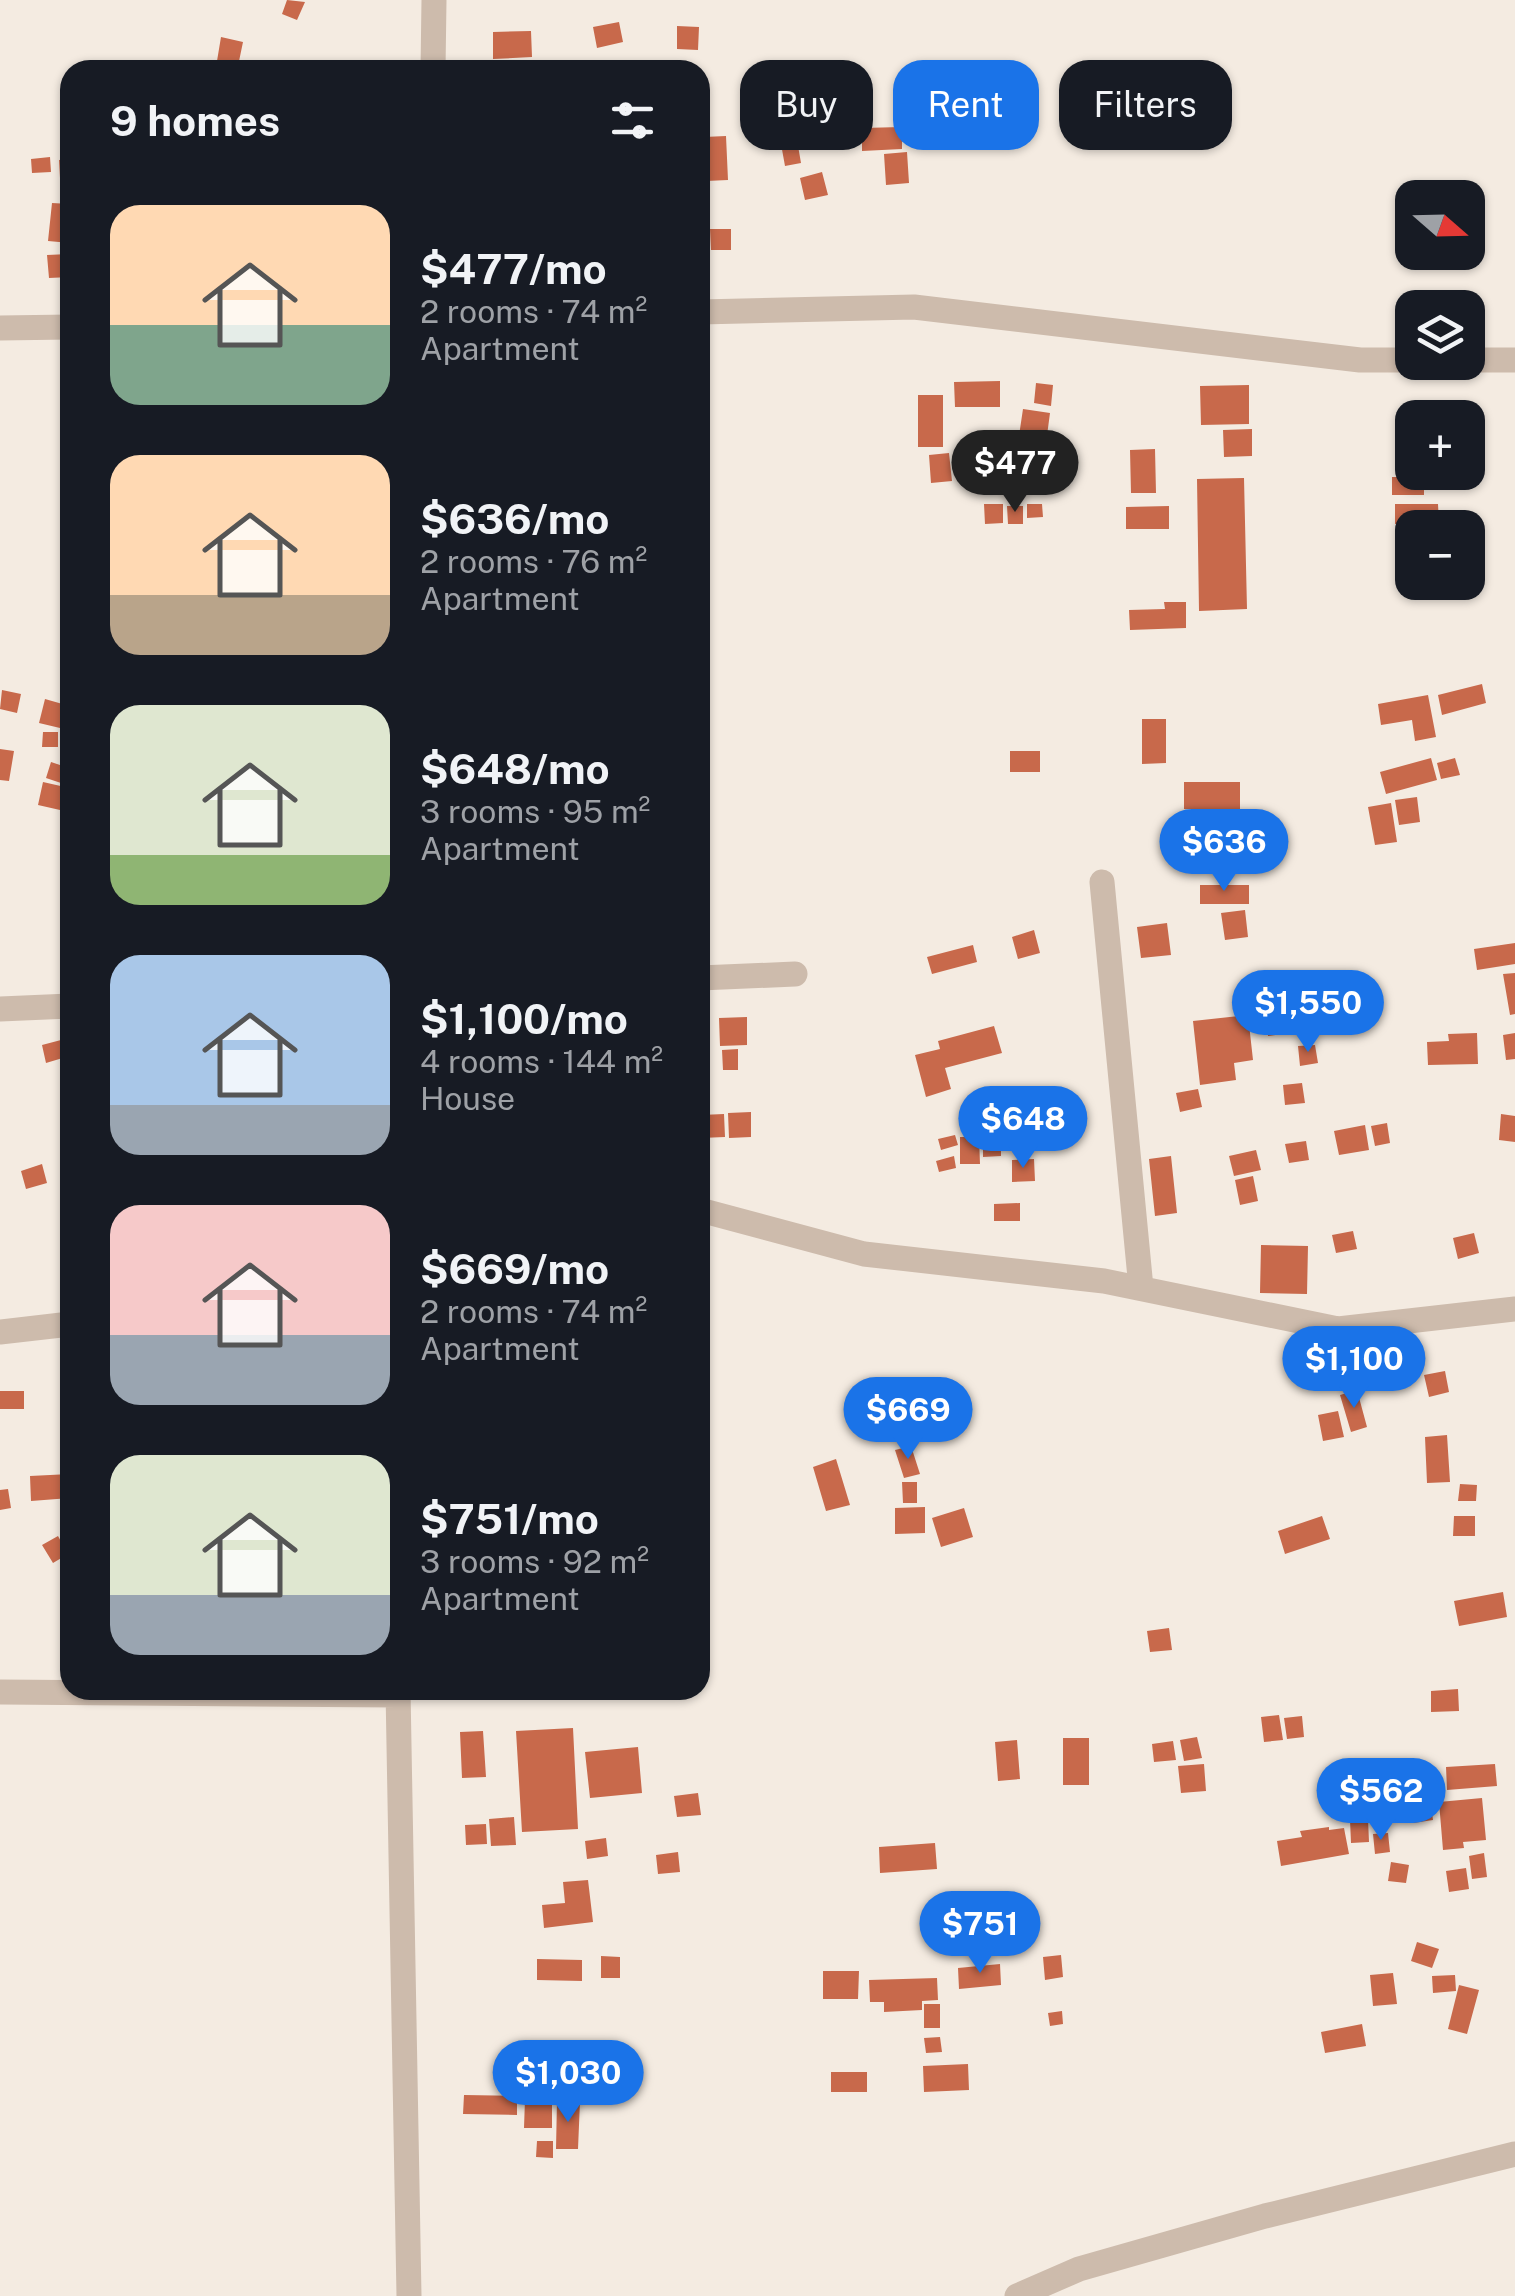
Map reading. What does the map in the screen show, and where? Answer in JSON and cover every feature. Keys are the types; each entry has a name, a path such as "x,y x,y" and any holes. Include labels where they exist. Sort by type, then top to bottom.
{"street":[{"path":"434,0 434,60"},
{"path":"710,312 914,307 1360,360 1395,360"},
{"path":"0,328 60,326"},
{"path":"1485,360 1515,360"},
{"path":"1102,882 1141,1288"},
{"path":"710,978 795,974"},
{"path":"0,1008 60,1006"},
{"path":"710,1213 864,1254 1104,1280 1338,1329 1515,1310"},
{"path":"0,1332 60,1325"},
{"path":"0,1692 60,1692"},
{"path":"398,1700 409,2296"},
{"path":"1017,2296 1078,2268 1515,2154"}],"building":[{"path":"287,0 305,2 297,20 282,14"},
{"path":"619,22 623,42 597,48 593,27"},
{"path":"677,26 699,27 698,50 677,49"},
{"path":"531,31 532,57 493,59 493,32"},
{"path":"221,37 243,42 239,60 217,60"},
{"path":"893,127 893,149 862,151 873,150 873,128"},
{"path":"726,136 728,180 710,181 710,137"},
{"path":"782,150 799,150 801,163 785,166"},
{"path":"907,152 909,183 886,185 884,154"},
{"path":"50,157 51,172 32,173 31,159"},
{"path":"822,172 828,195 805,200 800,178"},
{"path":"52,203 60,203 60,242 48,241"},
{"path":"710,229 731,229 731,250 711,250"},
{"path":"60,254 60,277 49,278 47,255"},
{"path":"1000,381 1000,407 955,407 954,382"},
{"path":"1036,383 1053,385 1051,406 1034,403"},
{"path":"1249,385 1249,424 1201,425 1200,386"},
{"path":"918,395 943,395 943,447 918,447"},
{"path":"1023,409 1050,413 1042,473 1014,469"},
{"path":"1252,429 1252,456 1224,457 1223,430"},
{"path":"1155,449 1156,493 1131,493 1130,450"},
{"path":"949,453 952,481 931,483 929,455"},
{"path":"1392,477 1395,490 1424,490 1424,495 1392,495"},
{"path":"1244,478 1247,609 1199,611 1197,479"},
{"path":"984,504 1003,504 1003,523 985,524"},
{"path":"1027,504 1042,504 1043,517 1027,518"},
{"path":"1395,504 1438,504 1438,510 1395,510"},
{"path":"1007,506 1023,506 1023,524 1008,524"},
{"path":"1169,506 1169,529 1126,529 1126,507"},
{"path":"1164,602 1186,602 1186,628 1130,630 1129,610 1165,609"},
{"path":"1482,684 1486,703 1442,715 1438,695"},
{"path":"2,690 21,694 17,713 0,709"},
{"path":"1428,695 1436,737 1415,741 1412,720 1381,725 1378,704"},
{"path":"45,699 60,703 60,728 39,723"},
{"path":"1142,719 1166,719 1166,763 1142,764"},
{"path":"43,732 58,732 58,747 42,747"},
{"path":"0,749 14,751 9,781 0,780"},
{"path":"1010,751 1040,751 1040,772 1010,772"},
{"path":"1431,758 1437,780 1386,794 1380,772"},
{"path":"1455,758 1460,775 1441,779 1437,763"},
{"path":"51,762 60,765 60,783 46,778"},
{"path":"43,782 60,786 60,810 38,805"},
{"path":"1184,782 1240,782 1240,809 1184,809"},
{"path":"1417,797 1420,822 1399,825 1395,800"},
{"path":"1391,803 1397,842 1375,845 1368,807"},
{"path":"1200,885 1249,885 1249,904 1200,904"},
{"path":"1245,910 1248,937 1225,940 1221,913"},
{"path":"1167,923 1171,955 1141,958 1137,927"},
{"path":"1034,930 1040,953 1018,959 1012,937"},
{"path":"1515,943 1515,964 1477,970 1474,949"},
{"path":"973,945 977,962 932,974 927,957"},
{"path":"1515,973 1515,1014 1510,1015 1503,974"},
{"path":"1287,1012 1290,1033 1268,1036 1266,1015"},
{"path":"1248,1015 1253,1060 1234,1063 1236,1080 1200,1085 1193,1021"},
{"path":"747,1017 747,1045 720,1046 719,1018"},
{"path":"994,1026 1002,1053 945,1068 951,1089 926,1097 915,1055 940,1049 938,1041"},
{"path":"1477,1033 1478,1064 1428,1065 1427,1042 1449,1041 1448,1034"},
{"path":"1515,1033 1515,1059 1506,1060 1503,1035"},
{"path":"60,1040 60,1059 46,1063 42,1045"},
{"path":"1315,1045 1318,1063 1300,1066 1298,1046"},
{"path":"738,1049 738,1070 723,1070 722,1050"},
{"path":"1302,1083 1305,1103 1285,1105 1283,1085"},
{"path":"1198,1089 1202,1107 1180,1112 1176,1093"},
{"path":"751,1112 751,1137 729,1138 728,1113"},
{"path":"724,1114 725,1137 710,1138 710,1115"},
{"path":"1501,1114 1515,1116 1515,1142 1499,1140"},
{"path":"1387,1123 1390,1143 1375,1146 1371,1126"},
{"path":"1365,1125 1369,1150 1339,1155 1334,1131"},
{"path":"955,1135 958,1145 941,1150 938,1139"},
{"path":"983,1135 1001,1135 1001,1156 983,1157"},
{"path":"960,1137 979,1137 980,1164 960,1164"},
{"path":"1306,1141 1309,1160 1289,1163 1285,1144"},
{"path":"1256,1150 1261,1170 1234,1176 1229,1156"},
{"path":"954,1156 956,1168 939,1172 936,1161"},
{"path":"1171,1156 1177,1213 1155,1216 1149,1159"},
{"path":"1034,1159 1035,1181 1012,1182 1012,1160"},
{"path":"42,1164 47,1183 26,1189 21,1171"},
{"path":"1253,1176 1258,1201 1240,1205 1235,1180"},
{"path":"1020,1203 1020,1221 994,1221 994,1204"},
{"path":"1353,1231 1357,1249 1336,1253 1332,1235"},
{"path":"1474,1233 1479,1253 1458,1259 1453,1238"},
{"path":"1261,1245 1308,1246 1307,1294 1260,1293"},
{"path":"1445,1371 1449,1392 1429,1397 1424,1375"},
{"path":"1357,1390 1367,1427 1351,1432 1340,1395"},
{"path":"0,1391 24,1391 24,1409 0,1409"},
{"path":"1338,1411 1344,1437 1323,1441 1318,1415"},
{"path":"1447,1435 1450,1482 1427,1483 1425,1437"},
{"path":"911,1446 920,1474 904,1478 895,1450"},
{"path":"836,1459 850,1505 826,1511 813,1467"},
{"path":"60,1474 60,1499 31,1501 30,1476"},
{"path":"902,1482 917,1482 917,1503 903,1503"},
{"path":"1460,1484 1477,1485 1476,1501 1458,1501"},
{"path":"8,1489 11,1508 0,1510 0,1490"},
{"path":"925,1507 925,1533 895,1534 895,1508"},
{"path":"964,1508 973,1537 941,1547 932,1518"},
{"path":"1322,1516 1330,1539 1285,1554 1278,1531"},
{"path":"1454,1516 1475,1516 1475,1536 1453,1536"},
{"path":"58,1536 60,1559 53,1563 42,1545"},
{"path":"1503,1592 1507,1617 1459,1626 1454,1601"},
{"path":"1169,1628 1172,1650 1150,1652 1147,1631"},
{"path":"1458,1689 1459,1711 1431,1712 1431,1691"},
{"path":"1279,1715 1283,1740 1264,1742 1261,1717"},
{"path":"1302,1716 1304,1737 1287,1739 1284,1718"},
{"path":"573,1728 578,1829 522,1832 516,1731"},
{"path":"483,1731 486,1777 462,1778 460,1732"},
{"path":"1197,1737 1202,1758 1184,1761 1180,1740"},
{"path":"1063,1738 1089,1738 1089,1785 1063,1785"},
{"path":"1017,1740 1020,1779 998,1781 995,1742"},
{"path":"1173,1741 1176,1760 1154,1762 1152,1744"},
{"path":"638,1747 642,1793 590,1798 585,1752"},
{"path":"1204,1764 1206,1791 1181,1793 1178,1766"},
{"path":"1495,1764 1497,1786 1447,1790 1446,1767"},
{"path":"698,1793 701,1815 677,1817 674,1796"},
{"path":"1482,1798 1486,1840 1463,1842 1464,1848 1443,1850 1439,1802"},
{"path":"1431,1806 1433,1820 1413,1823 1411,1808"},
{"path":"514,1817 516,1845 491,1846 489,1819"},
{"path":"1368,1819 1369,1842 1351,1843 1350,1820"},
{"path":"486,1824 487,1844 466,1845 465,1825"},
{"path":"1344,1828 1349,1854 1281,1866 1277,1841 1302,1837 1300,1831"},
{"path":"1388,1833 1390,1852 1375,1854 1373,1834"},
{"path":"606,1838 608,1856 587,1859 585,1841"},
{"path":"935,1843 937,1869 880,1873 879,1847"},
{"path":"678,1852 680,1872 658,1874 656,1855"},
{"path":"1484,1853 1487,1877 1472,1879 1469,1856"},
{"path":"1391,1862 1409,1865 1406,1883 1388,1881"},
{"path":"1466,1868 1469,1889 1449,1892 1446,1871"},
{"path":"588,1880 593,1922 544,1928 542,1905 565,1903 563,1882"},
{"path":"1417,1942 1439,1949 1432,1968 1411,1961"},
{"path":"1061,1955 1063,1977 1045,1980 1043,1957"},
{"path":"601,1956 620,1957 620,1978 601,1978"},
{"path":"537,1959 582,1960 582,1981 537,1980"},
{"path":"1000,1964 1001,1985 959,1989 958,1968"},
{"path":"823,1971 859,1971 858,1999 823,1999"},
{"path":"1393,1973 1397,2004 1373,2006 1370,1975"},
{"path":"1455,1975 1456,1991 1433,1993 1432,1976"},
{"path":"937,1978 938,2000 922,2001 922,2010 884,2012 884,2002 870,2002 869,1980"},
{"path":"1459,1985 1479,1990 1467,2034 1448,2029"},
{"path":"924,2004 940,2004 940,2028 924,2028"},
{"path":"1062,2011 1063,2024 1050,2026 1048,2013"},
{"path":"1362,2024 1366,2046 1325,2053 1321,2032"},
{"path":"940,2037 942,2052 926,2053 924,2038"},
{"path":"968,2064 969,2090 924,2092 923,2066"},
{"path":"831,2072 867,2072 867,2092 831,2092"},
{"path":"464,2095 517,2096 517,2115 463,2114"},
{"path":"525,2099 552,2100 552,2128 524,2128"},
{"path":"557,2101 580,2101 578,2149 556,2149"},
{"path":"537,2141 553,2141 553,2158 536,2157"}]}
